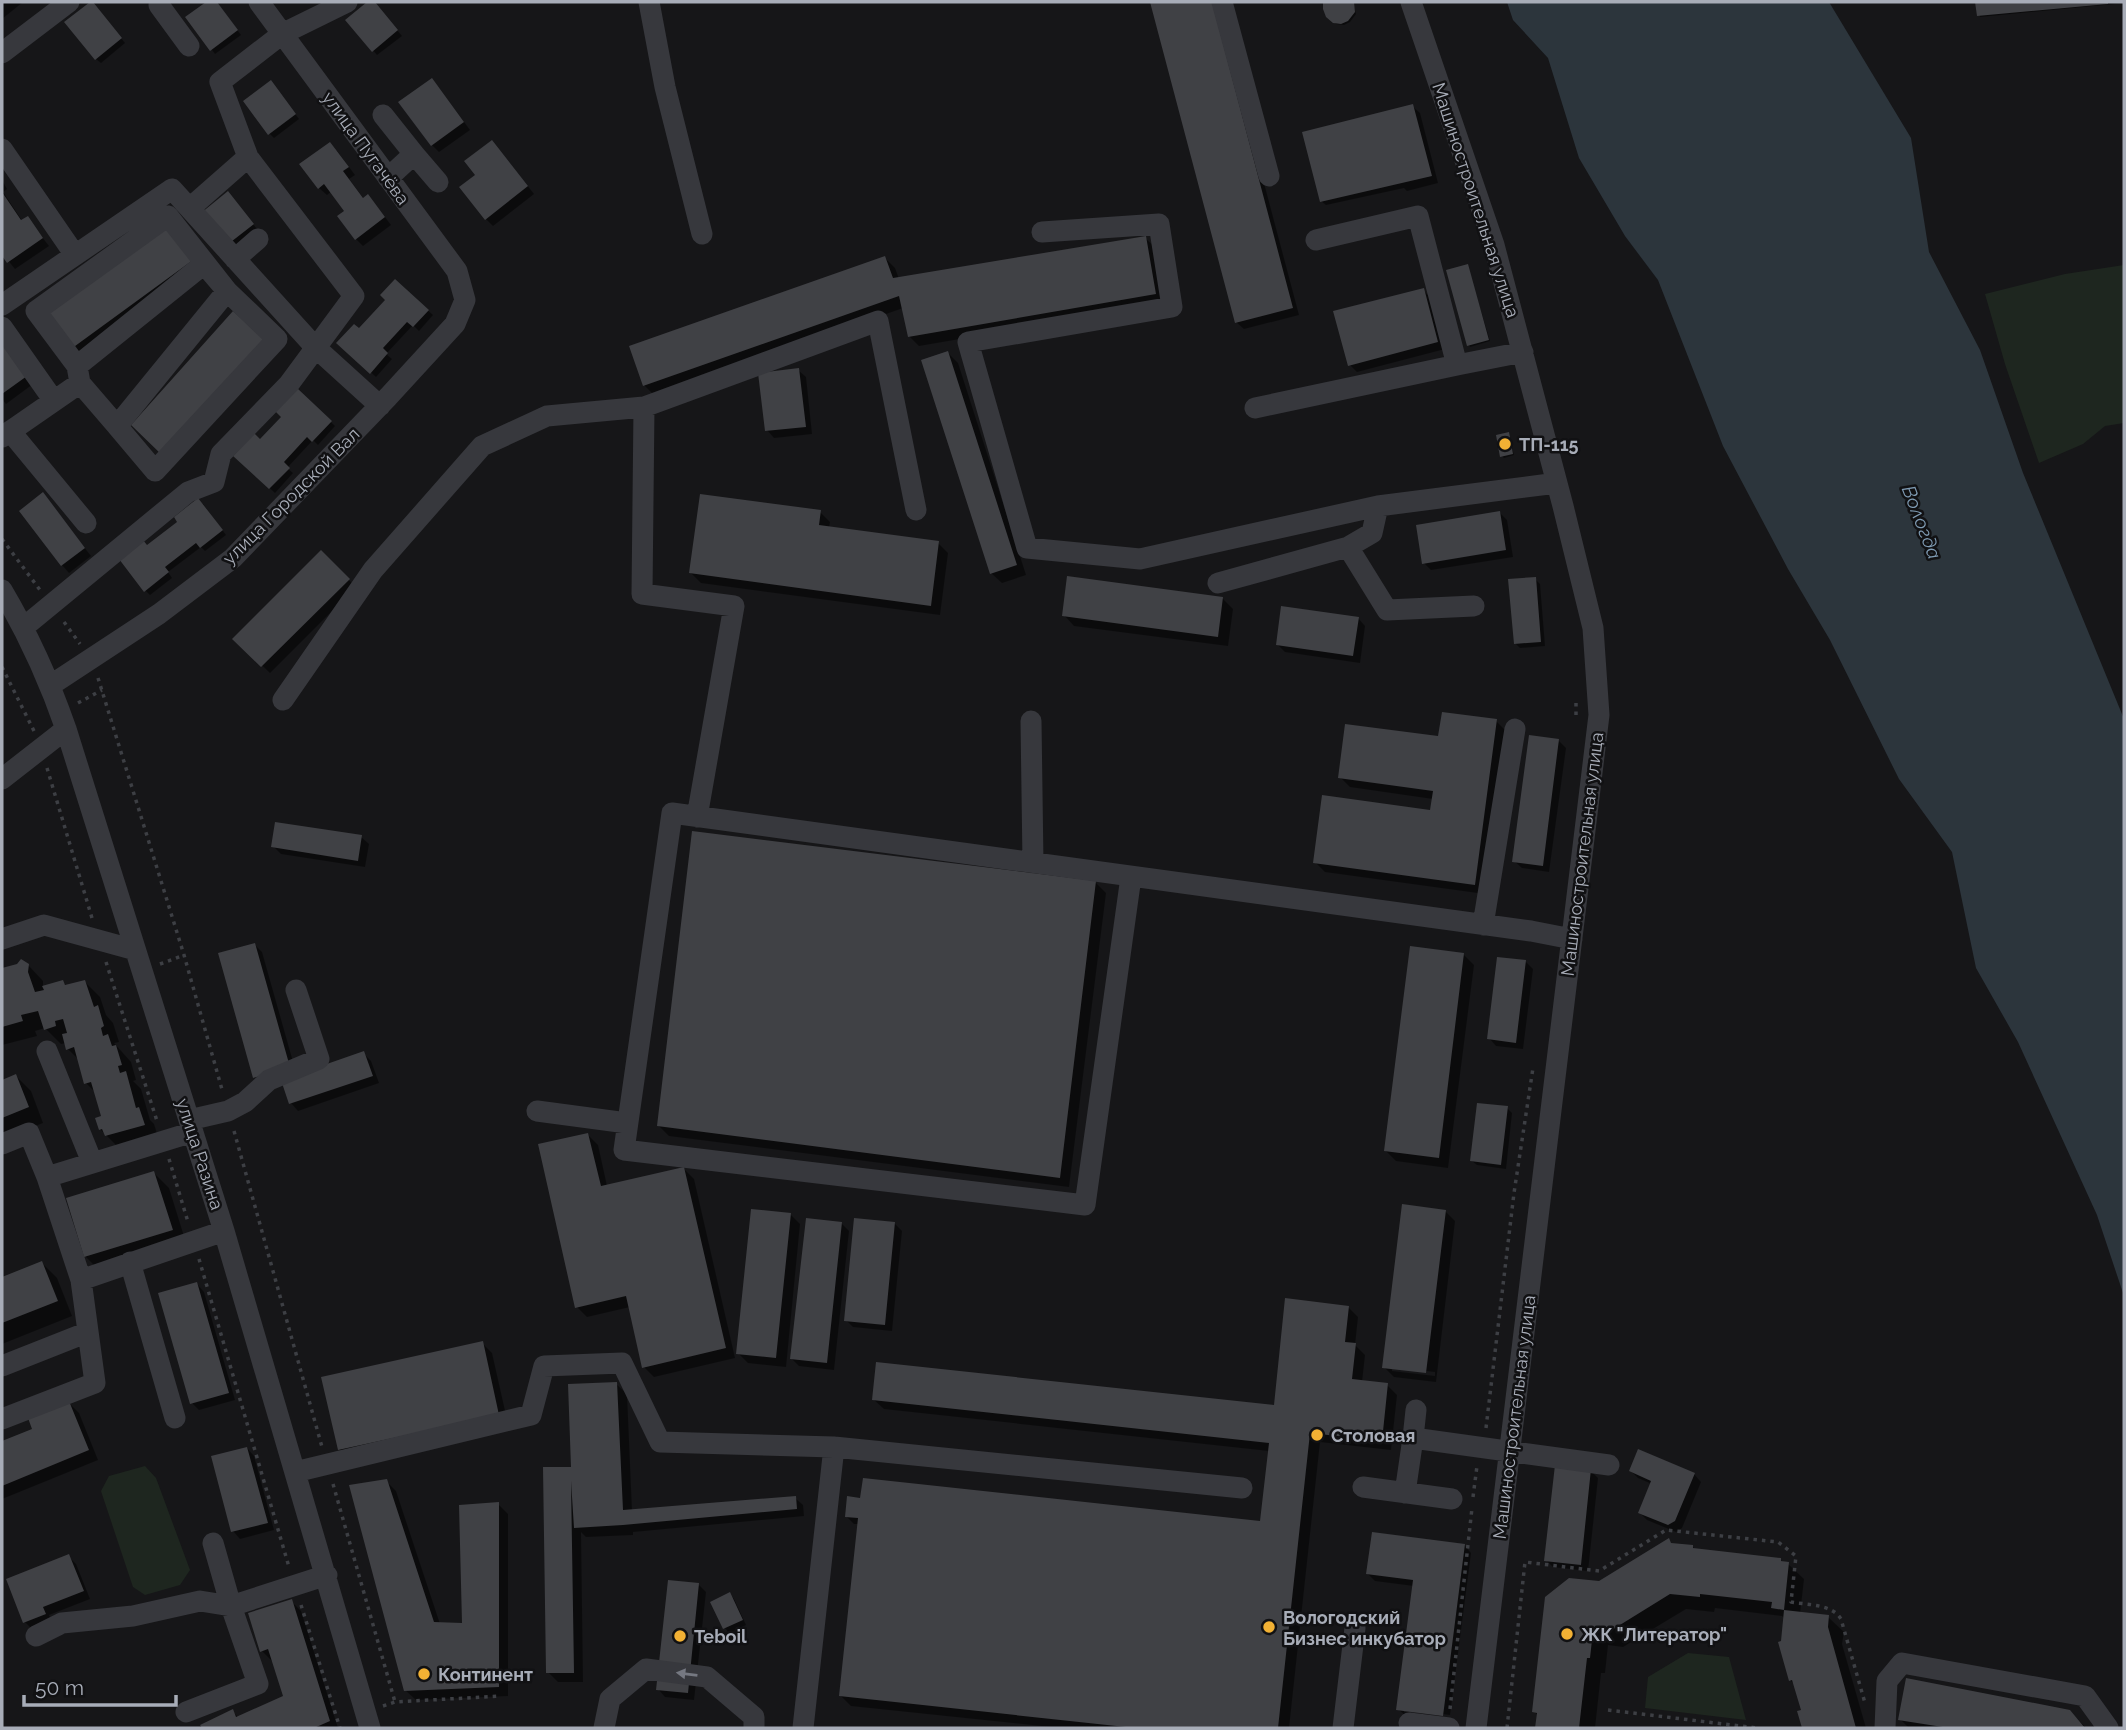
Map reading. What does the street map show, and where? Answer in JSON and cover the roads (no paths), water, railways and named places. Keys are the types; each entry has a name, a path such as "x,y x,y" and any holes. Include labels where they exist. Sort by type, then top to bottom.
{"street":[{"path":"2,53 69,2"},
{"name":"улица Пугачёва","path":"259,2 457,271 465,299"},
{"path":"24,627 188,492 214,482 221,454 289,384 354,296 248,158 220,82 282,34 347,2"},
{"path":"649,2 665,87 702,234"},
{"path":"1223,2 1269,176"},
{"name":"Машиностроительная улица","path":"1411,2 1494,246 1557,484 1593,628 1599,715 1476,1728"},
{"path":"160,3 189,46"},
{"path":"383,116 438,182"},
{"path":"2,149 75,255"},
{"path":"388,178 414,154"},
{"path":"190,208 248,158"},
{"path":"2,306 172,188 315,346 380,406"},
{"path":"168,216 204,264 227,291 277,339 155,471 78,374 36,311 168,216"},
{"path":"1316,240 1418,216 1457,365"},
{"path":"1042,232 1159,225 1172,307 968,342 1027,548 1140,559 1378,506 1557,484"},
{"path":"235,259 258,239"},
{"path":"86,523 6,434 54,401 78,374 204,264"},
{"path":"117,426 227,291"},
{"name":"улица Городской Вал","path":"51,685 159,614 233,558 455,324 465,299"},
{"path":"283,700 373,570 482,446 547,416 644,407 878,321 916,510"},
{"path":"2,327 54,401"},
{"path":"1255,408 1522,352"},
{"path":"644,407 642,594 734,606 697,817"},
{"path":"1218,583 1348,547 1372,533 1378,506"},
{"path":"1348,547 1387,610 1474,606"},
{"name":"улица Разина","path":"2,590 24,627 51,685 66,729 224,1231 368,1720"},
{"path":"1031,721 1032,863"},
{"path":"2,779 66,729"},
{"path":"1483,925 1515,729"},
{"path":"1131,877 1085,1205 624,1150 672,813 1483,925 1572,939"},
{"path":"2,939 44,925 135,950"},
{"path":"47,1177 163,1140 244,1102 269,1080 319,1059 296,990"},
{"path":"47,1051 92,1162"},
{"path":"537,1111 627,1123"},
{"path":"2,1144 29,1133 47,1177 81,1280 95,1383 2,1419"},
{"path":"81,1280 224,1231"},
{"path":"130,1262 175,1418"},
{"path":"2,1366 88,1332"},
{"path":"295,1472 531,1415 544,1366 622,1363 660,1442 834,1447 1242,1488"},
{"path":"1405,1493 1416,1410"},
{"path":"1413,1438 1609,1465"},
{"path":"803,1728 834,1447"},
{"path":"1363,1487 1452,1499"},
{"path":"186,1712 258,1684 213,1543"},
{"path":"36,1636 62,1623 134,1616 200,1601 231,1606 327,1575"},
{"path":"1343,1728 1355,1628"},
{"path":"1885,1728 1886,1681 1902,1663 2085,1696 2108,1728"},
{"path":"604,1728 610,1699 646,1669 707,1676 754,1717 754,1728"},
{"path":"1409,1723 1449,1728"}],"water":[{"name":"Вологда","path":"1507,2 1829,2 1911,138 1929,252 1980,350 2023,473 2124,719 2124,1296 2097,1215 2018,1042 1976,968 1952,852 1899,779 1830,640 1788,569 1723,446 1658,280 1625,236 1579,158 1548,58 1513,20"}],"place":[{"name":"ТП-115","path":"1505,444"},
{"name":"Столовая","path":"1317,1435"},
{"name":"Вологодский Бизнес инкубатор","path":"1269,1627"},
{"name":"ЖК \"Литератор\"","path":"1567,1634"},
{"name":"Teboil","path":"680,1636"},
{"name":"Континент","path":"424,1674"}]}
